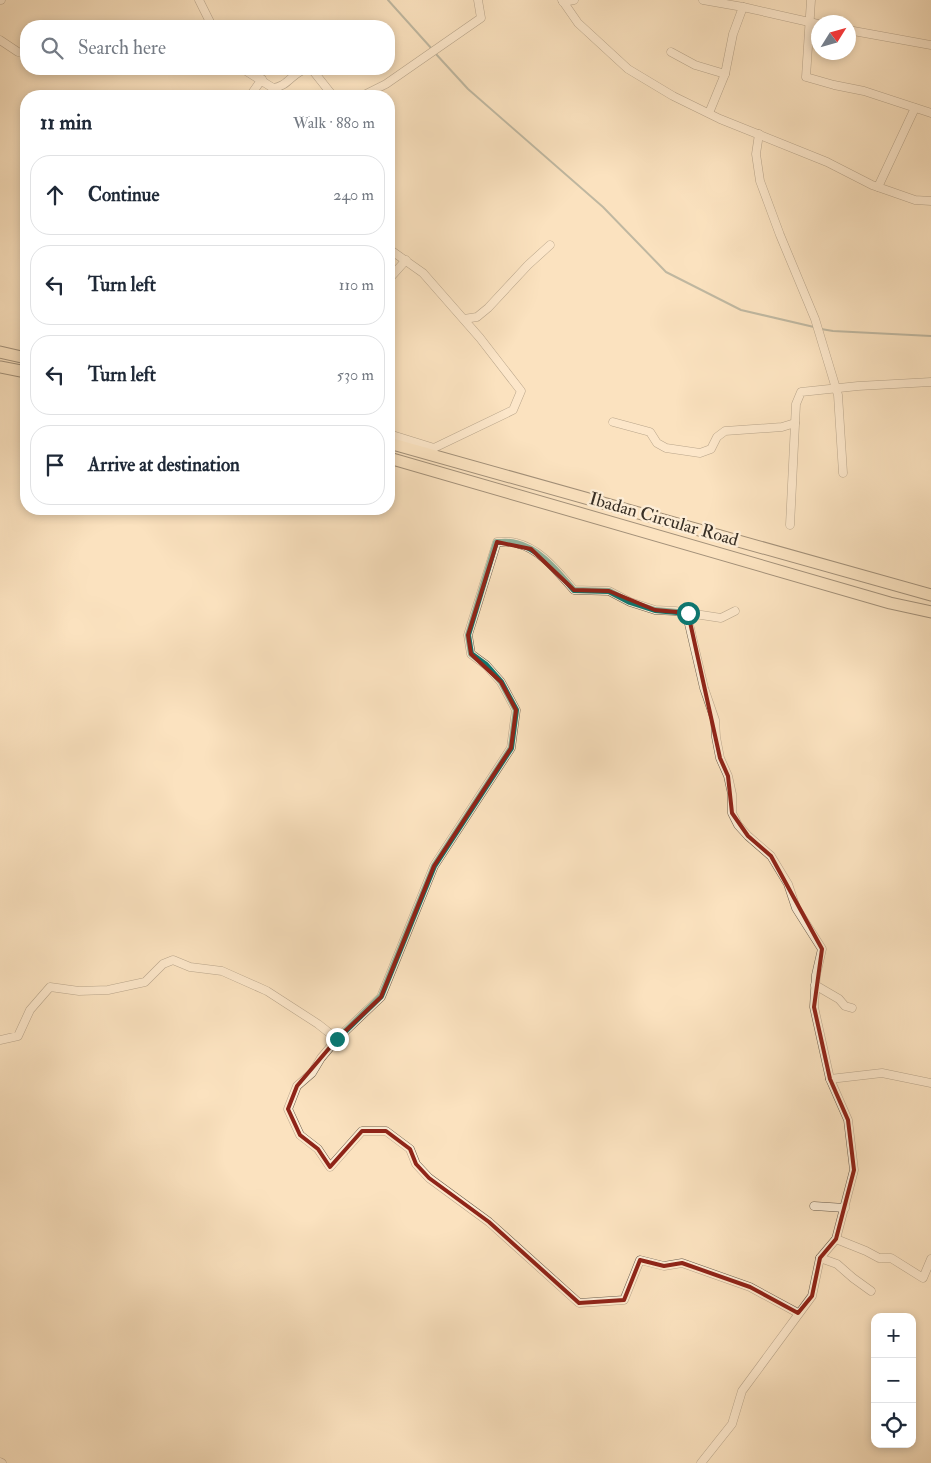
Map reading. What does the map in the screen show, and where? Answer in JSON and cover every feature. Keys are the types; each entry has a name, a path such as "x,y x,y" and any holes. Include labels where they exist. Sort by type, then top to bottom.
{"highway":[{"path":"0,352 20,357"},
{"path":"0,367 20,371"},
{"name":"Ibadan Circular Road","path":"395,445 900,588 931,595"},
{"name":"Ibadan Circular Road","path":"395,460 871,597 931,612"}],"street":[{"path":"199,0 209,20"},
{"path":"374,90 386,84 481,18 478,0"},
{"path":"562,1 574,0"},
{"path":"703,0 747,5 810,22"},
{"path":"811,0 806,77 864,91 931,113"},
{"path":"562,1 578,23 628,69 673,96 827,162 878,187 915,200 931,201"},
{"path":"709,113 725,74 733,34 747,5"},
{"path":"856,31 931,45"},
{"path":"0,40 20,52"},
{"path":"670,52 695,65 725,74"},
{"path":"254,75 273,88 284,85 296,75"},
{"path":"316,75 328,90"},
{"path":"254,90 262,79"},
{"path":"878,187 915,108"},
{"path":"759,134 756,154 760,181 780,236 821,335 837,389 843,473"},
{"path":"464,320 477,318 550,244"},
{"path":"395,253 424,273 521,391 513,410 434,448 395,436"},
{"path":"395,272 406,260"},
{"path":"790,525 796,404 801,392 858,386 931,382"},
{"path":"613,422 650,432 657,444 666,448 700,453 711,449 717,437 725,431 782,427 795,424"},
{"path":"735,611 722,618 655,610 630,602 609,591 574,590 549,562 531,549 515,542 496,542 468,635 471,654 486,665 501,682 516,710 511,748 434,866 381,996 337,1039 321,1058 312,1073 297,1086 288,1109 300,1135 318,1149 330,1167 362,1131 386,1131 410,1148 416,1164 429,1178 489,1222 579,1302 624,1300 640,1260 664,1266 682,1263 750,1287 798,1313"},
{"path":"688,613 704,688 715,720 720,758 728,776 732,794 732,813 738,825 771,856 788,884 796,908 822,949 815,985 814,1007 830,1079 848,1120 854,1170 836,1239 820,1258 812,1296 742,1391 732,1424 701,1463"},
{"path":"0,1040 18,1036 30,1010 50,987 79,991 108,990 145,982 163,964 174,960 190,967 222,971 267,990 337,1039"},
{"path":"815,985 839,999 845,1006 852,1008"},
{"path":"830,1079 882,1073 931,1083"},
{"path":"814,1206 845,1208"},
{"path":"836,1239 879,1258 891,1258 931,1283"},
{"path":"820,1258 837,1264 871,1291"},
{"path":"923,1278 931,1259"}],"highlighted area":[{"path":"497,542 531,549 574,590 609,591 655,610 688,613 720,758 728,776 732,813 748,836 771,856 822,949 814,1007 830,1079 848,1120 854,1170 836,1239 820,1258 812,1296 798,1313 750,1287 682,1263 664,1266 640,1260 624,1300 579,1303 489,1222 429,1178 416,1164 410,1149 386,1131 362,1131 330,1167 318,1149 300,1135 288,1109 297,1086 337,1039 381,997 434,866 511,748 516,710 501,682 471,654 468,635"}],"waterway":[{"path":"388,0 432,49"},
{"path":"435,53 468,89 603,207 666,272 741,310 814,327"},
{"path":"821,329 931,336"}],"route":[{"path":"337,1039 381,996 402,949 434,866 511,748 516,710 501,682 486,665 471,654 468,635 496,542 515,542 531,549 549,562 574,590 609,591 630,602 655,610 688,613"}]}
